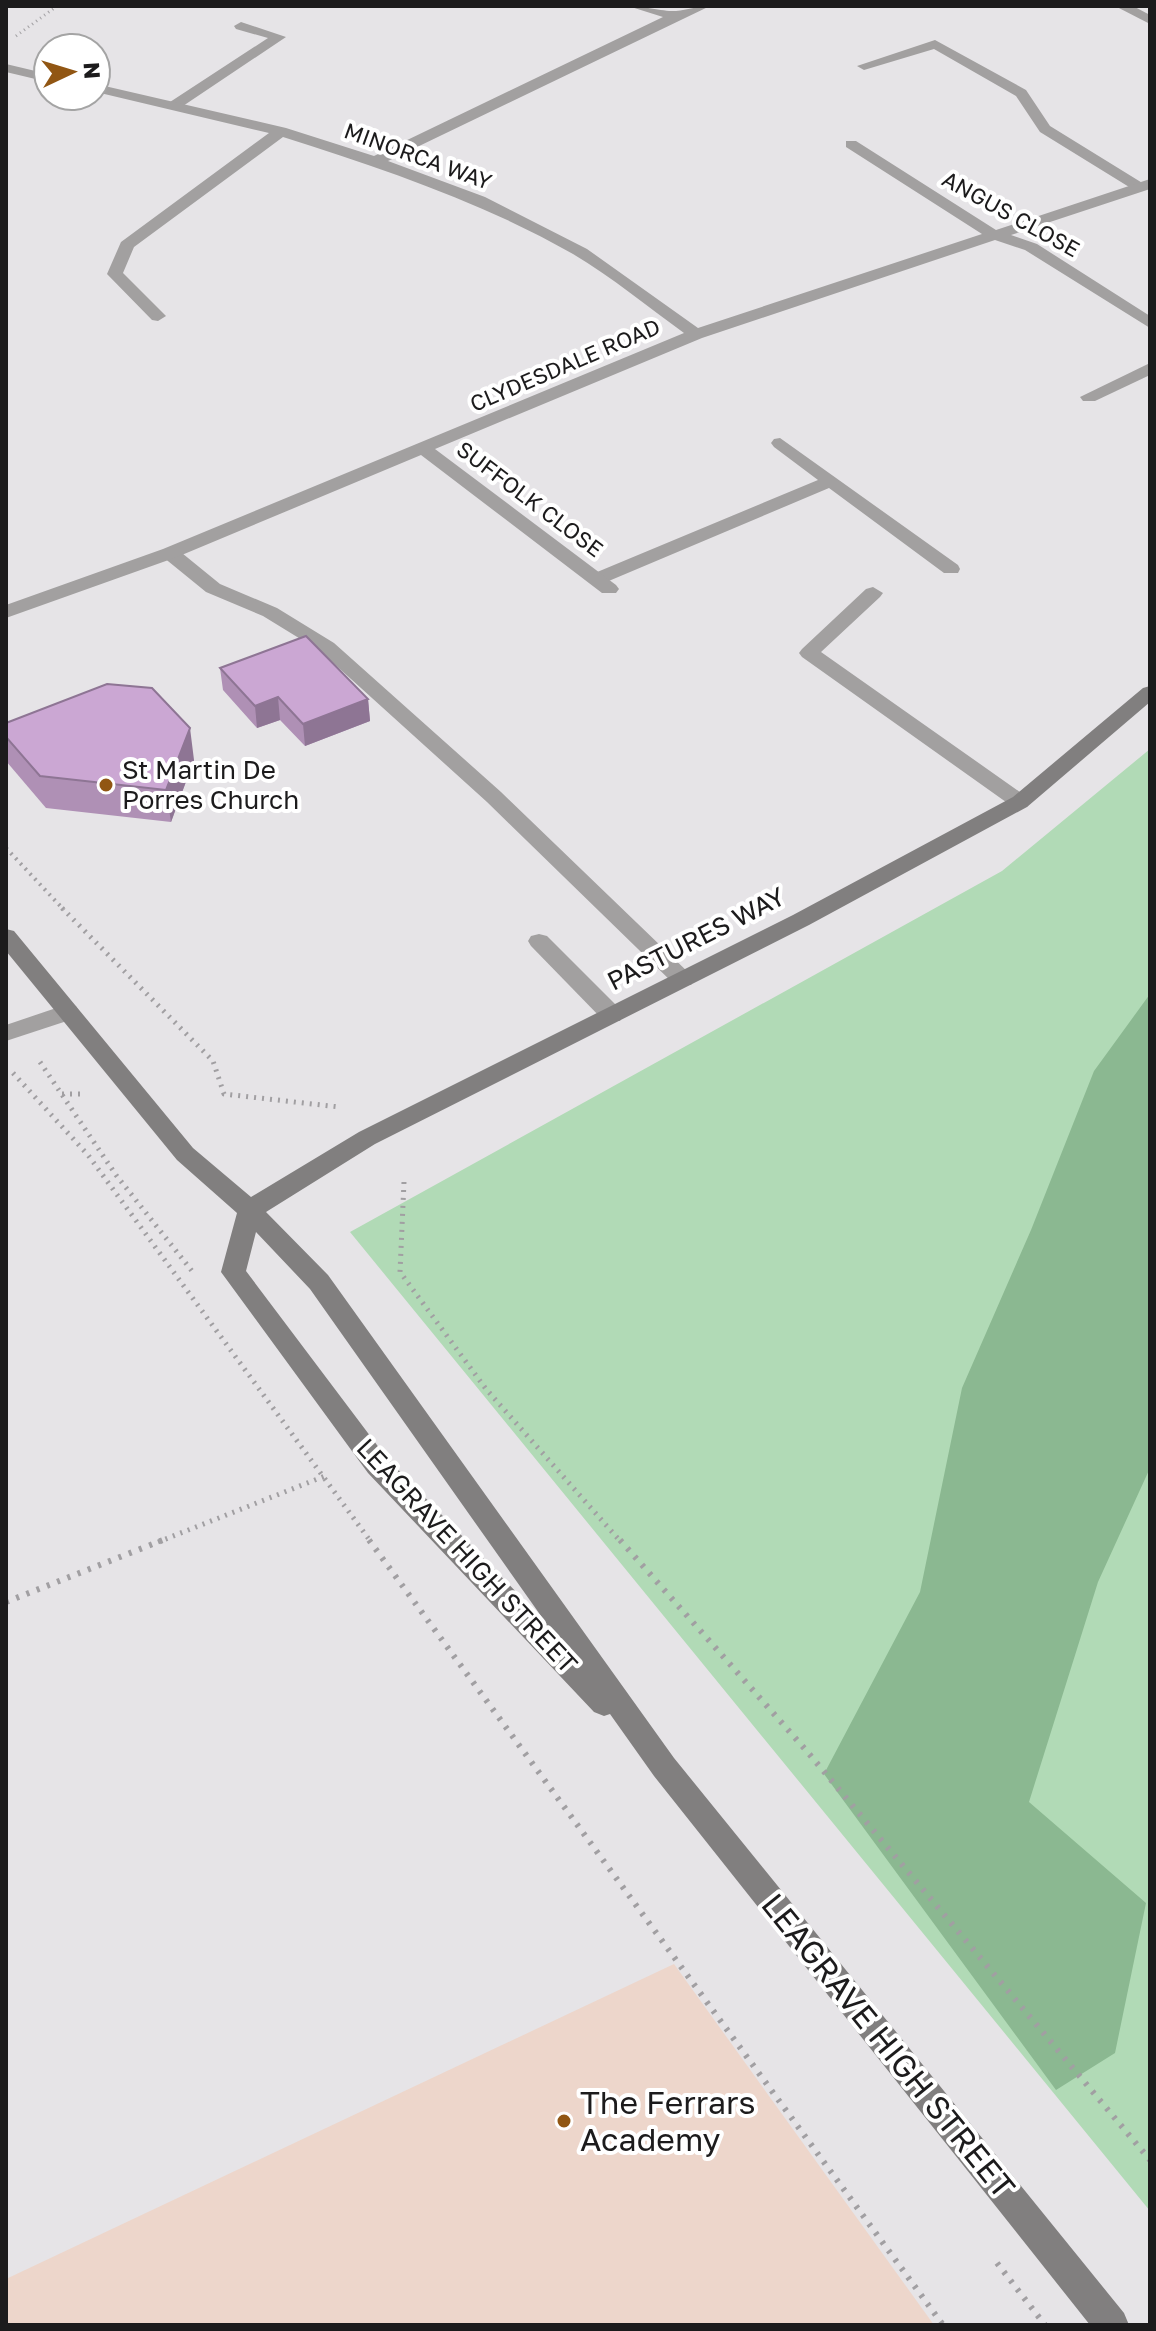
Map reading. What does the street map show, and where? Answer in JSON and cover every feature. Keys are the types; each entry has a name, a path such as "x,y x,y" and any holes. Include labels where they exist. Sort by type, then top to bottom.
{"street":[{"path":"635,6 676,16"},
{"path":"375,161 676,16 703,6"},
{"path":"1122,6 1150,20"},
{"path":"175,105 279,37 241,26"},
{"path":"864,66 935,44 1021,93 1045,129 1144,186"},
{"path":"6,68 32,74"},
{"name":"MINORCA WAY","path":"112,91 281,131 375,161 479,200 581,252 696,334"},
{"path":"158,316 115,274 127,245 281,131"},
{"name":"ANGUS CLOSE","path":"851,144 992,234 1031,247 1150,323"},
{"name":"CLYDESDALE ROAD","path":"6,612 170,553 696,334 1144,186"},
{"path":"1089,397 1150,368"},
{"path":"780,443 951,569"},
{"name":"SUFFOLK CLOSE","path":"423,448 603,584 831,481"},
{"path":"170,553 213,588 270,612 327,647 494,797 683,980"},
{"path":"873,593 809,653 1020,802"},
{"name":"PASTURES WAY","path":"250,1210 367,1138 683,980 1020,802 1150,692"},
{"name":"LEAGRAVE HIGH STREET","path":"6,936 185,1154 250,1210 319,1282 664,1767 1112,2325"},
{"path":"539,941 612,1015"},
{"path":"6,1033 68,1012"},
{"name":"LEAGRAVE HIGH STREET","path":"250,1210 233,1272 242,1285 377,1465 664,1767"}],"path":[{"path":"6,43 57,6"},
{"path":"6,848 25,871 213,1061 224,1094 340,1107"},
{"path":"13,1073 88,1155 943,2325"},
{"path":"404,1182 400,1272 486,1389 805,1749 1150,2160"},
{"path":"6,1602 325,1476"}],"shaded area":[{"name":"The Ferrars Academy","path":"674,1964 934,2325 6,2325 6,2279"}],"green space":[{"path":"1150,749 1150,2211 350,1232 1002,871"},
{"path":"1150,994 1150,1468 1098,1582 1029,1802 1146,1903 1115,2053 1056,2090 824,1774 920,1592 962,1388 1031,1230 1094,1071"}],"building":[{"path":"306,636 368,699 303,724 278,697 255,706 220,668"},
{"path":"107,684 152,688 190,728 166,790 40,776 6,737 6,723"}],"place":[{"name":"St Martin De Porres Church","path":"106,785"},
{"name":"The Ferrars Academy","path":"564,2121"}]}
